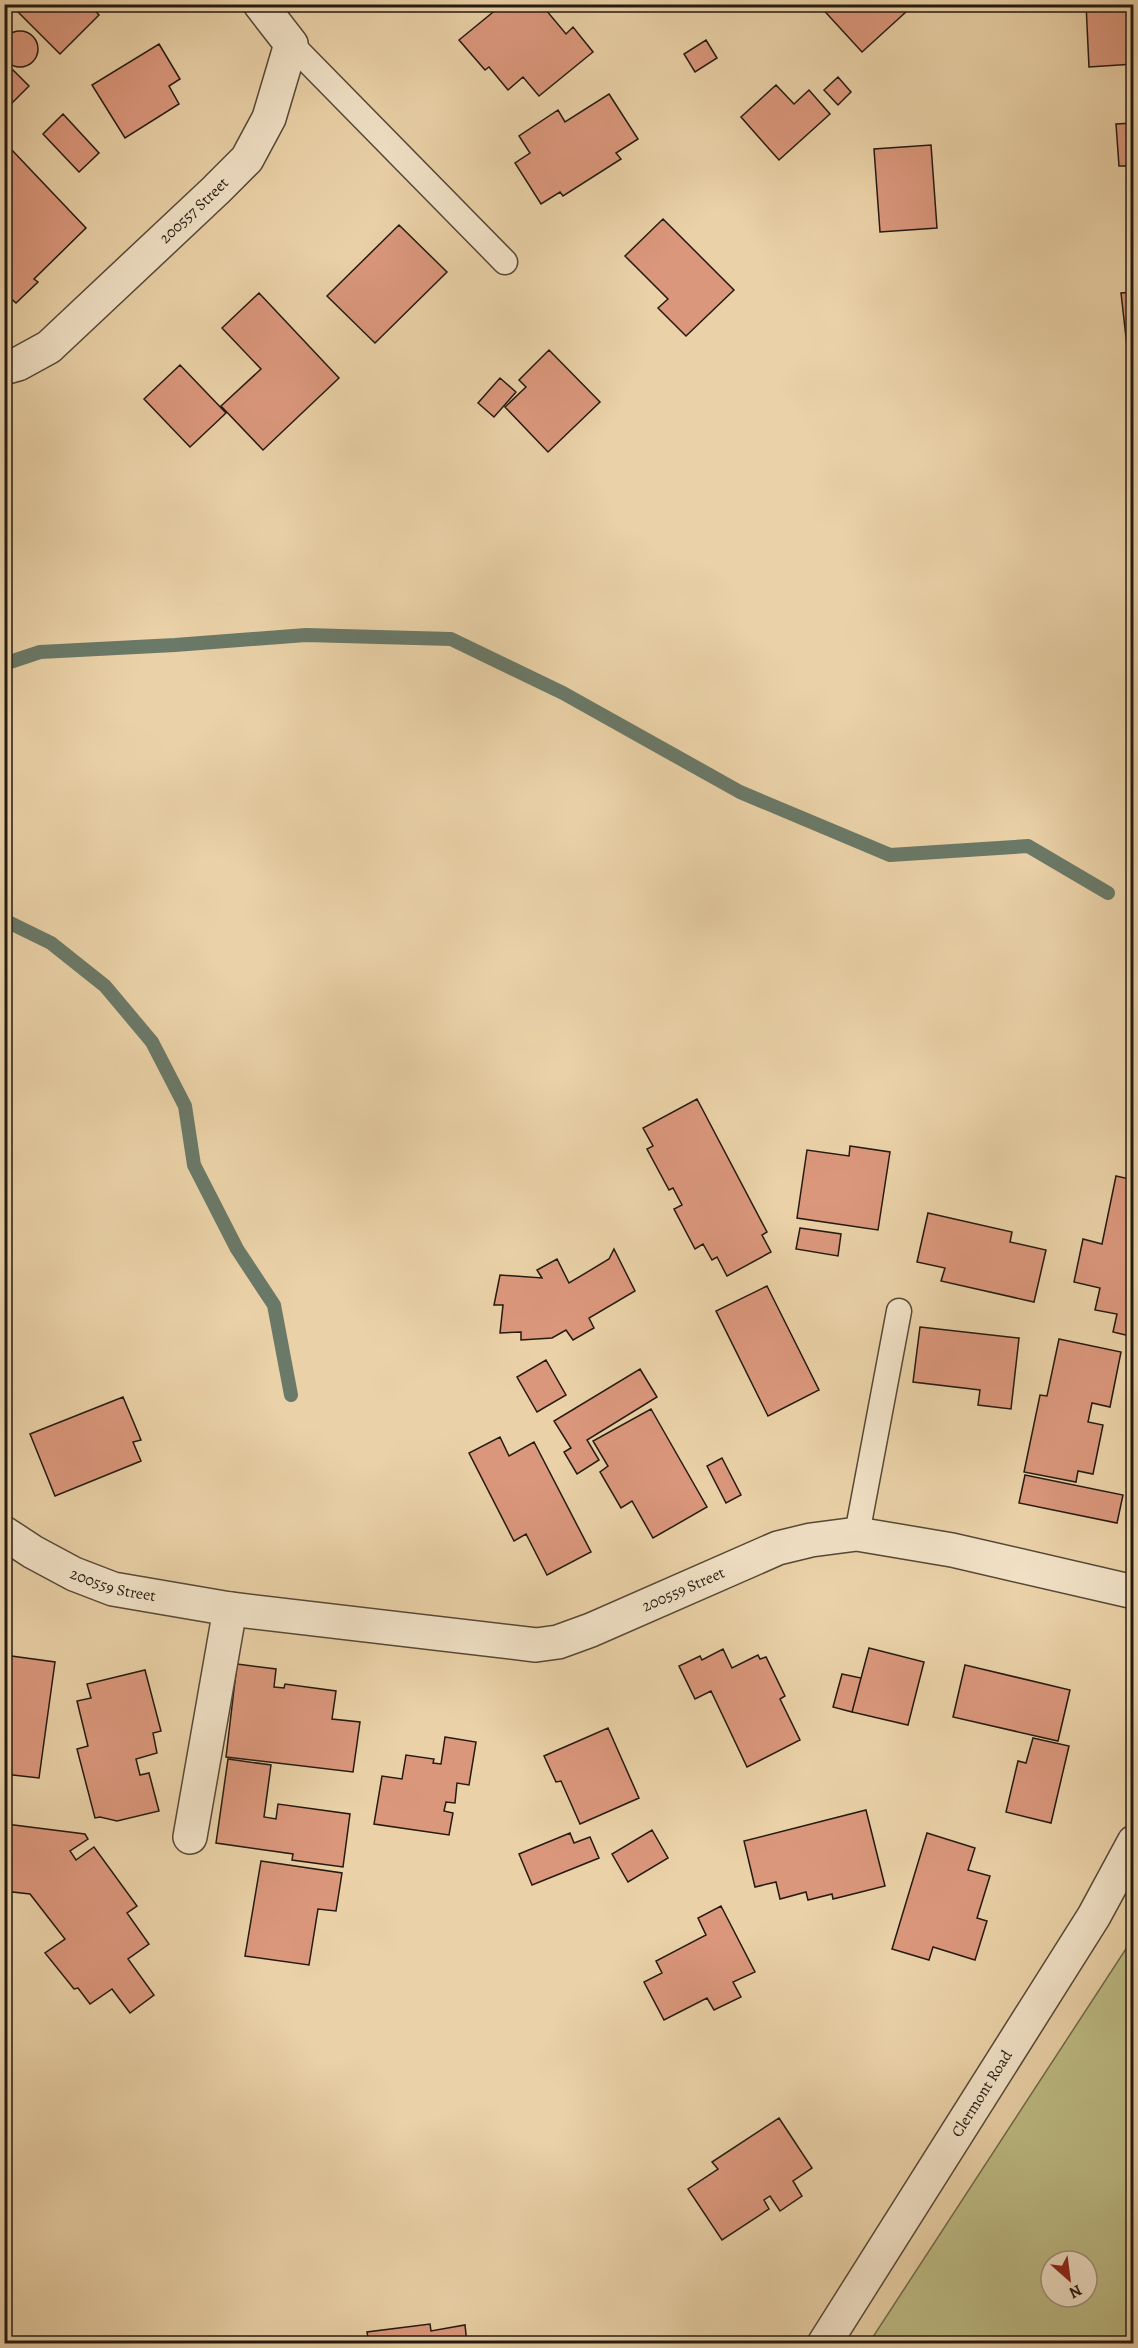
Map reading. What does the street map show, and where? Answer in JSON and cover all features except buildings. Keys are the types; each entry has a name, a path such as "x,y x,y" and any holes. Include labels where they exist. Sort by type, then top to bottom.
{"street":[{"path":"260,4 291,44"},
{"name":"200557 Street","path":"4,368 18,364 49,347 247,159 269,118 291,44"},
{"name":"200559 Street","path":"4,1533 74,1574 113,1588 230,1609 536,1645 558,1642 591,1630 778,1548 811,1540 857,1534 952,1550 1134,1592"},
{"path":"190,1837 230,1609"},
{"name":"Clermont Road","path":"824,2343 1094,1917 1134,1842"}],"lane":[{"path":"291,44 506,262"},
{"path":"857,1534 899,1311"}],"shaded area":[{"path":"1133,1938 1133,2343 869,2343"}],"waterway":[{"path":"4,664 40,652 306,635 451,639 563,693 740,792 890,855 1028,846 1108,893"},
{"path":"4,920 51,943 105,986 152,1042 185,1106 194,1165 237,1249 274,1305 291,1395"}]}
